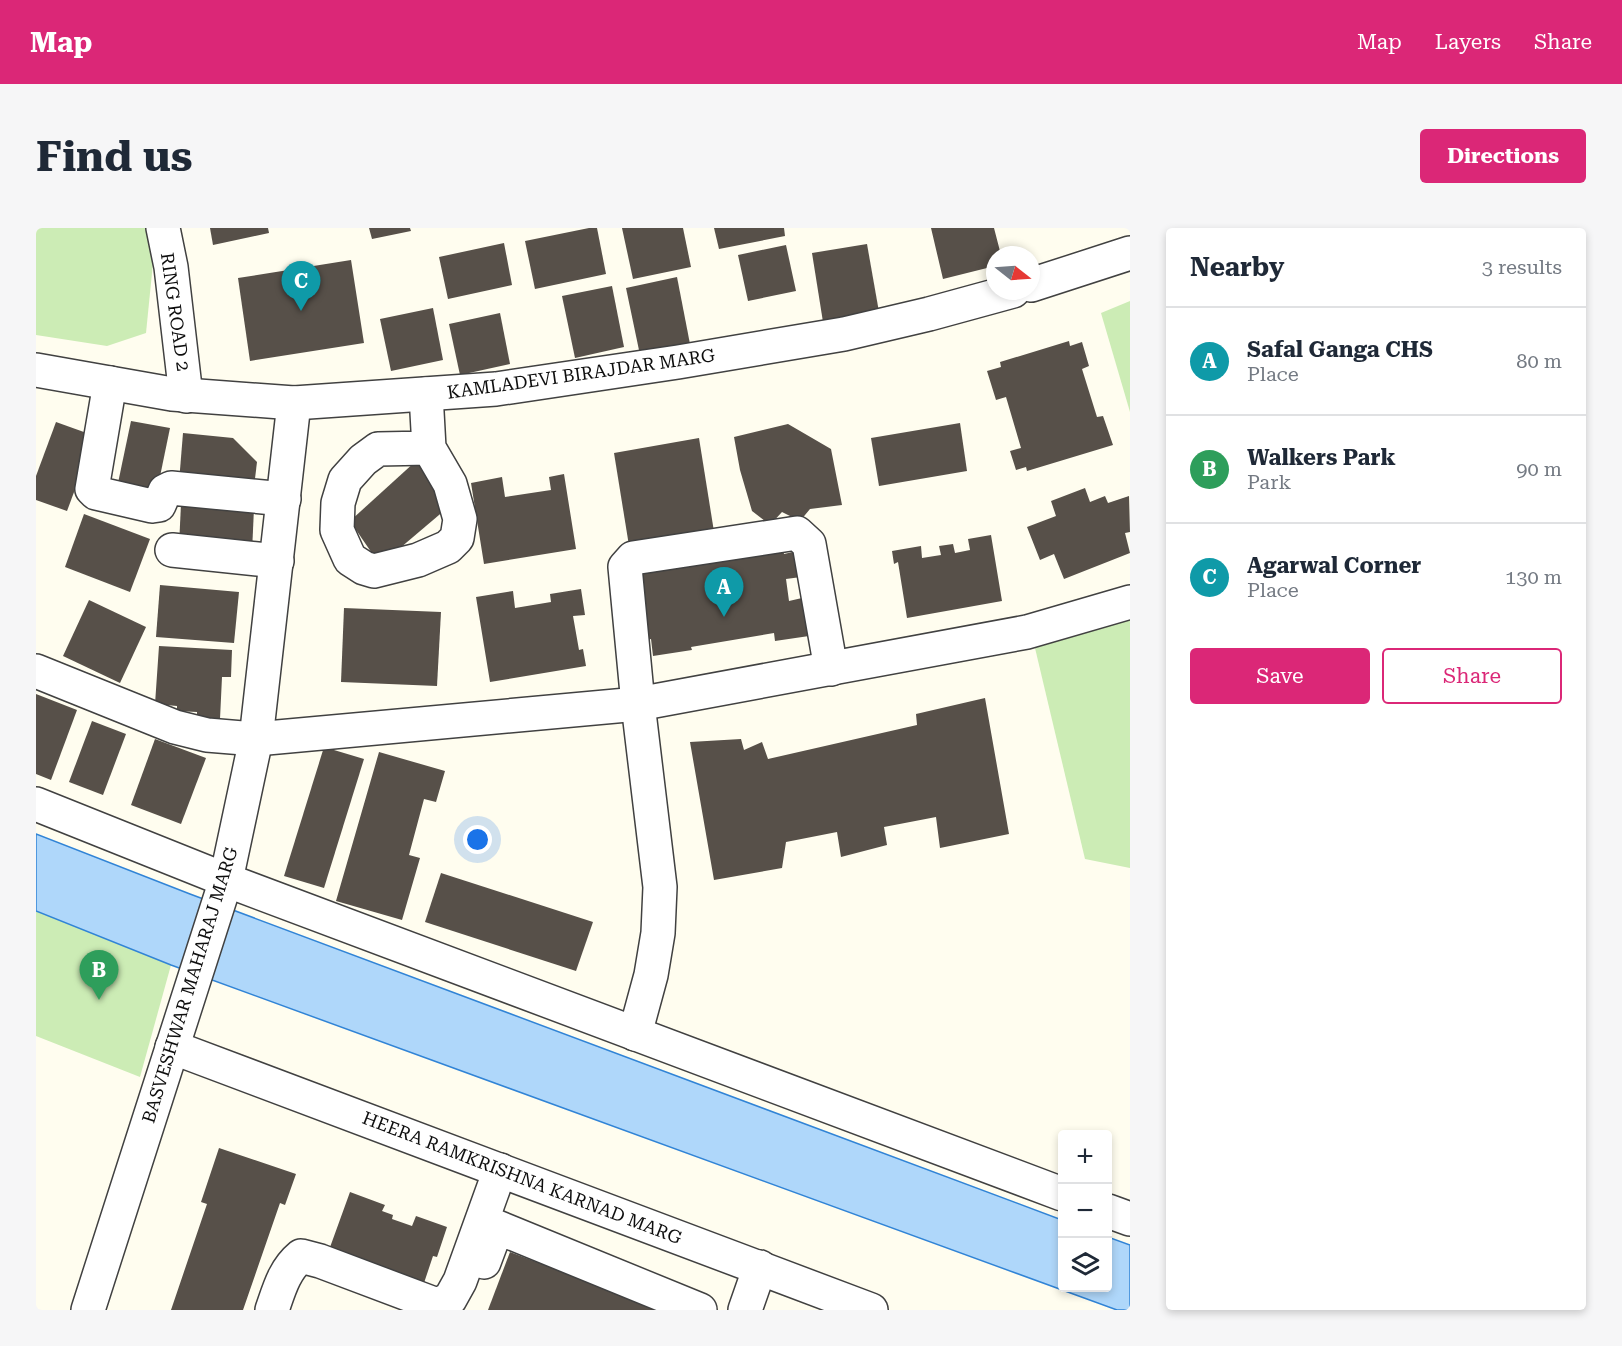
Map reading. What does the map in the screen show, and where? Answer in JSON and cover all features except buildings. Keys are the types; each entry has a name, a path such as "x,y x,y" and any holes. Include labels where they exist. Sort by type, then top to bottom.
{"street":[{"name":"RING ROAD 2","path":"163,228 171,267 186,396"},
{"path":"1040,282 1130,253"},
{"name":"KAMLADEVI BIRAJDAR MARG","path":"36,370 186,396 294,403 496,389 832,336 986,298"},
{"path":"110,383 92,489 96,493 152,506 159,505 165,491 171,488 283,503"},
{"path":"426,394 429,448"},
{"name":"BASVESHWAR MAHARAJ MARG","path":"88,1310 223,888 256,739 294,403"},
{"path":"176,496 283,503"},
{"path":"635,1034 651,975 658,933 660,887 638,704 625,567 633,558 797,533 809,544 831,669"},
{"path":"172,550 277,561"},
{"path":"36,671 175,727 207,735 256,739 638,704 1027,632 1130,602"},
{"path":"36,804 223,888 635,1034 1058,1193"},
{"name":"HEERA RAMKRISHNA KARNAD MARG","path":"172,1047 871,1310"},
{"path":"466,1310 497,1227 510,1173"},
{"path":"272,1310 284,1275 291,1264 301,1256 437,1305 450,1299 510,1173"},
{"path":"1112,1213 1130,1219"},
{"path":"497,1227 700,1310"},
{"path":"745,1310 760,1267"}],"green space":[{"path":"36,228 146,228 153,263 146,333 107,346 36,335"},
{"path":"1130,301 1130,412 1101,313"},
{"path":"1130,620 1130,868 1085,859 1035,648"},
{"path":"36,911 171,965 140,1077 36,1036"}],"water":[{"path":"36,834 190,894 1058,1219 1058,1288 171,965 36,911"},
{"path":"1112,1238 1130,1245 1130,1310 1117,1310 1068,1292 1112,1292"}],"place":[{"name":"Agarwal Corner","path":"301,311"},
{"name":"Safal Ganga CHS","path":"724,617"},
{"name":"Walkers Park","path":"99,1000"}]}
